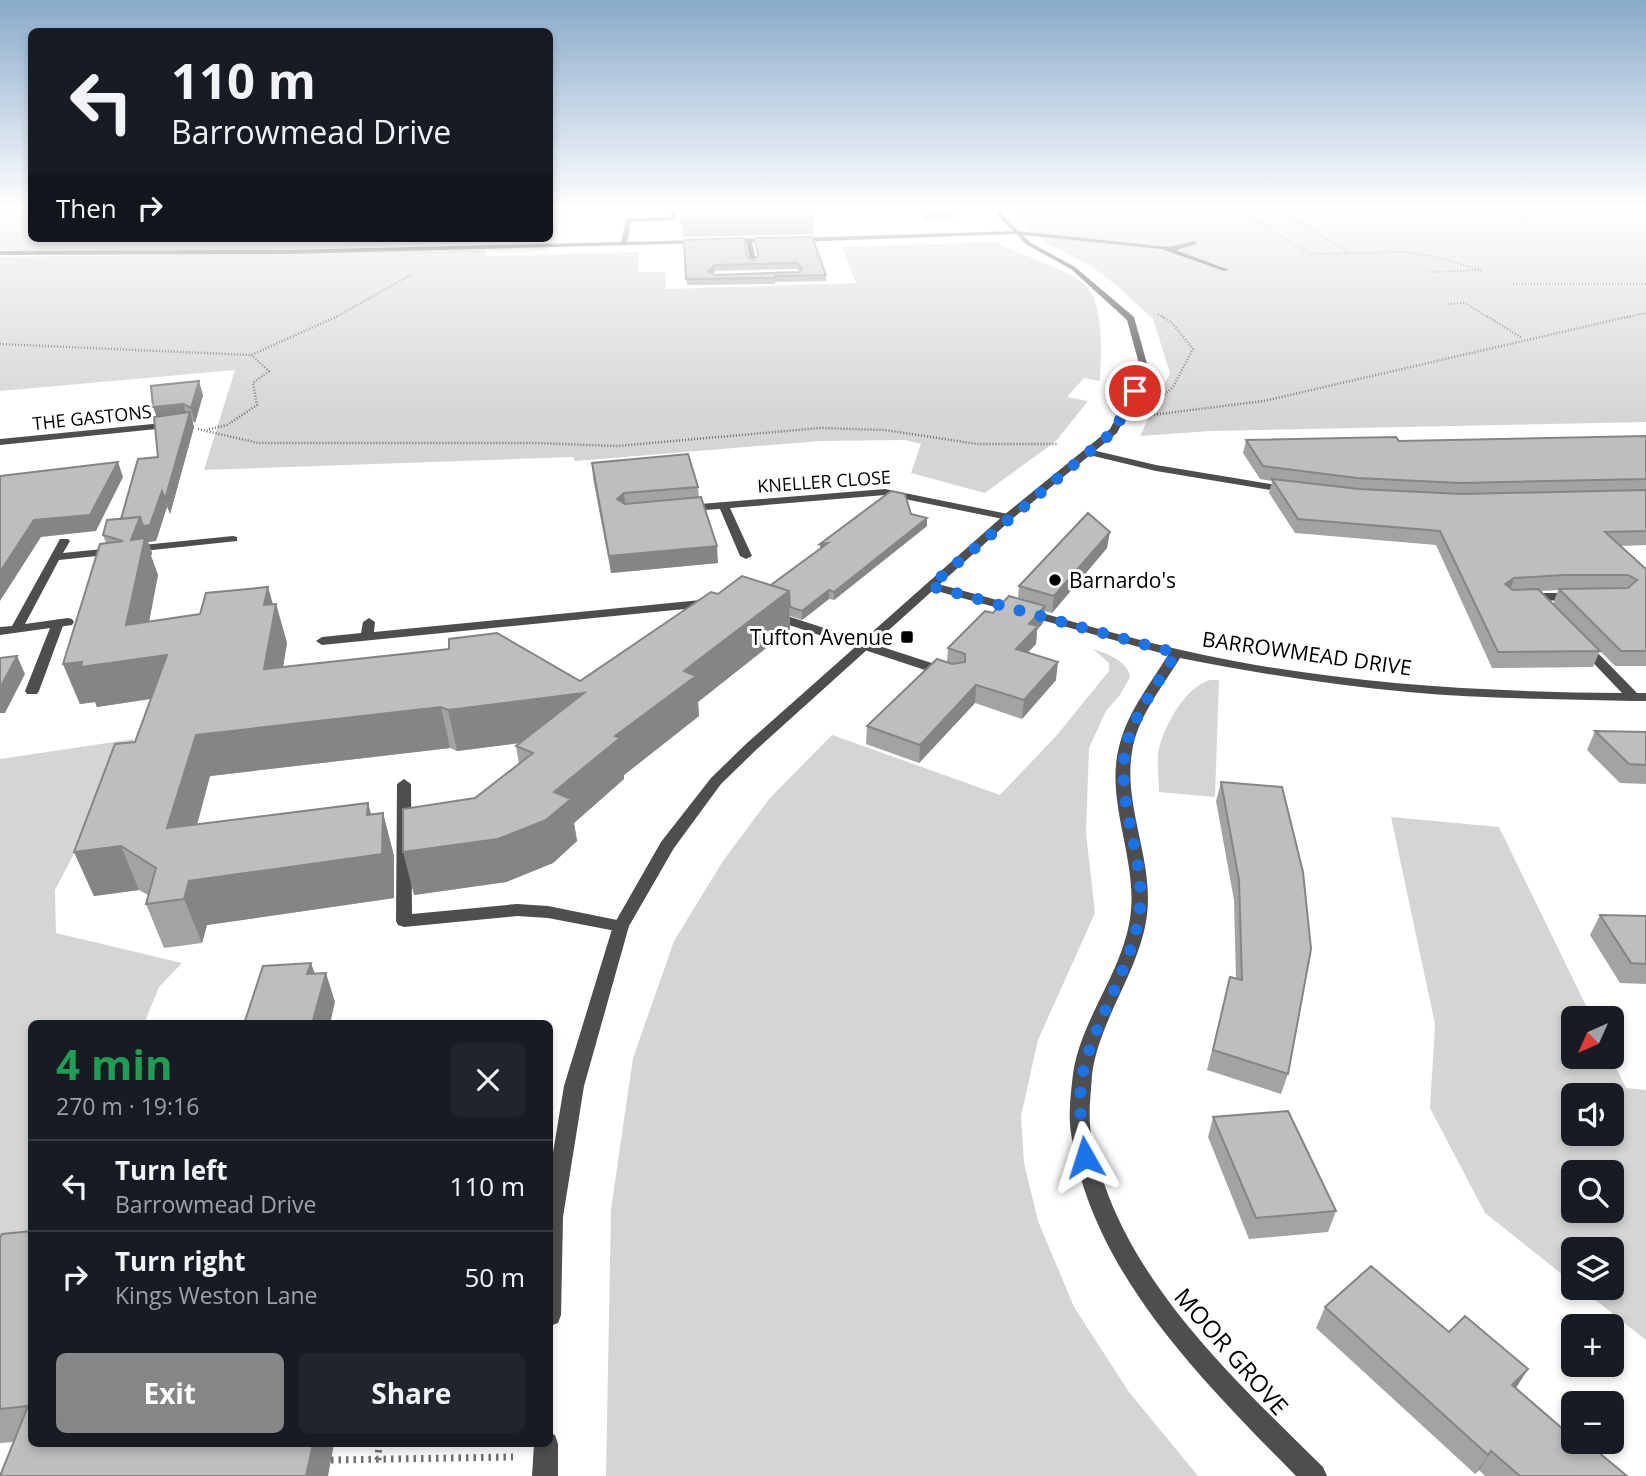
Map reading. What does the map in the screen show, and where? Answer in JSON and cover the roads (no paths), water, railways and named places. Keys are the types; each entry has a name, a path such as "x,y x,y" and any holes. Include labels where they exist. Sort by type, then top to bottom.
{"street":[{"path":"553,1211 574,1086 621,926 667,846 716,782 752,746 1008,517 1114,431 1145,371 1131,319 1085,279"},
{"name":"THE GASTONS","path":"0,442 188,424"},
{"path":"1088,452 1202,476 1304,492"},
{"name":"KNELLER CLOSE","path":"675,510 885,492 1008,517"},
{"path":"724,505 746,556"},
{"path":"55,557 233,539"},
{"path":"16,629 64,541"},
{"name":"BARROWMEAD DRIVE","path":"930,586 1176,653 1298,674 1439,691 1640,697"},
{"path":"1518,597 1542,602 1586,597"},
{"path":"322,642 681,604 722,603"},
{"path":"753,610 956,676"},
{"path":"0,631 63,622 32,691"},
{"path":"367,637 369,622"},
{"path":"1575,637 1640,697"},
{"name":"MOOR GROVE","path":"1176,653 1141,712 1126,747 1123,774 1141,893 1139,914 1135,938 1083,1073 1080,1107 1085,1157 1106,1217 1130,1263 1170,1323 1224,1386 1314,1476"},
{"path":"404,784 404,920 517,910 548,912 621,926"}],"place":[{"name":"Barnardo's","path":"1055,580"},
{"name":"Tufton Avenue","path":"907,637"}]}
